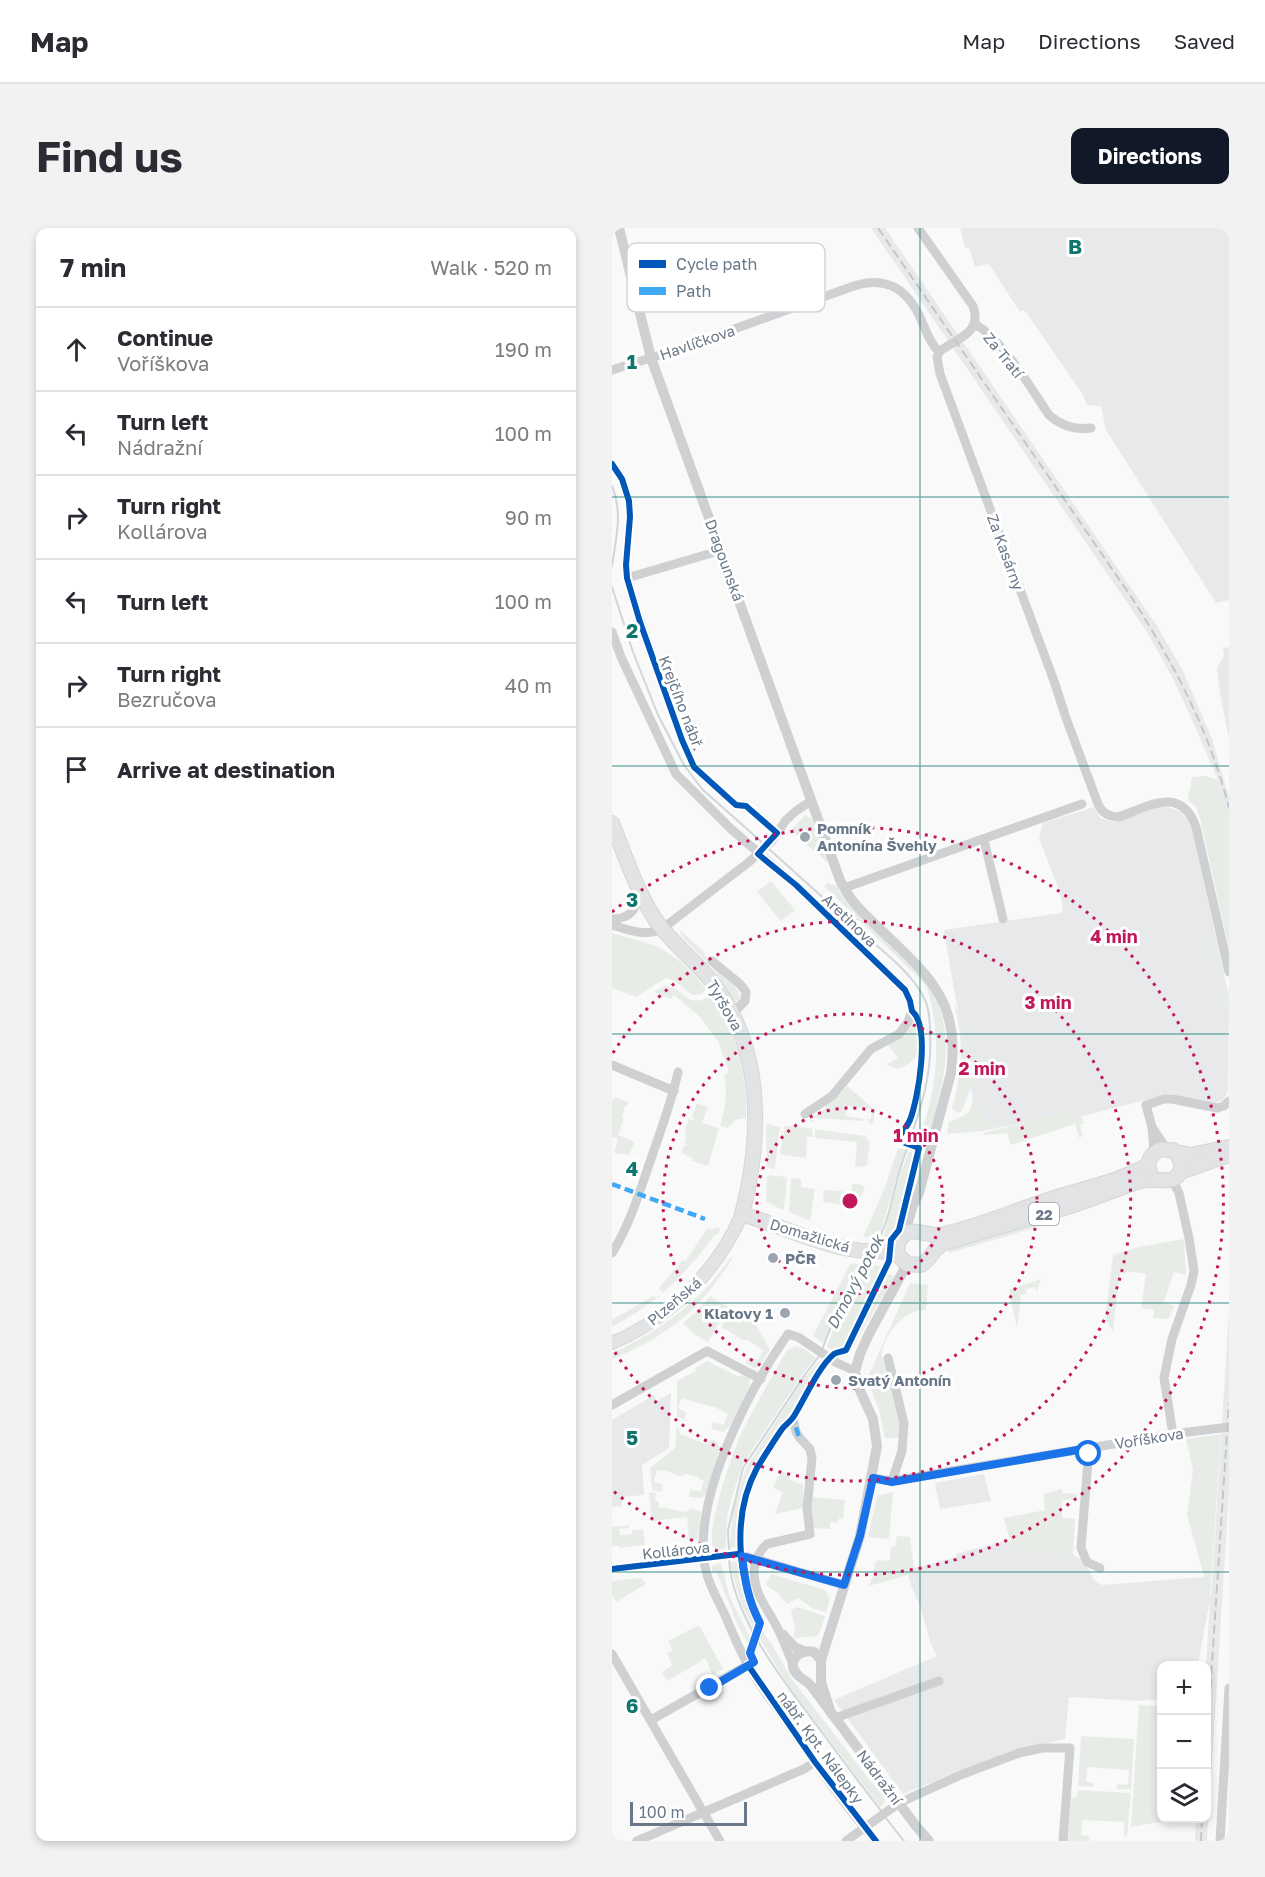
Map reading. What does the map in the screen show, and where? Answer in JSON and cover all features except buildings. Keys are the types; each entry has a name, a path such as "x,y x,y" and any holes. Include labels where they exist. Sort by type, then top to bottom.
{"main road":[{"name":"Tyršova","path":"612,823 651,913 662,929 711,980 733,1013 750,1058 755,1107 754,1147 742,1214"},
{"name":"22","path":"904,1235 909,1232 932,1236 942,1235 972,1227 1134,1173 1160,1154 1191,1155 1229,1147"},
{"path":"1176,1153 1181,1162 1170,1177 1151,1174 1160,1154 1176,1153"},
{"name":"22","path":"907,1264 921,1265 931,1252 944,1243 1074,1205 1137,1182 1170,1177 1229,1155"},
{"name":"Domažlická","path":"742,1214 831,1245 865,1251 897,1250"},
{"name":"Plzeňská","path":"612,1343 631,1334 663,1313 696,1286 726,1247 742,1214"},
{"path":"922,1233 930,1242 931,1252"},
{"path":"904,1235 897,1250 901,1259 907,1264"}],"street":[{"name":"Dragounská","path":"619,228 627,260"},
{"name":"Za Tratí","path":"918,228 973,306 976,313 975,324 985,330 1000,345 1049,415 1072,428 1091,429"},
{"name":"Havlíčkova","path":"825,296 863,282 875,282 890,284 900,290 912,303"},
{"name":"Za Kasárny","path":"912,303 939,352 937,357 940,374 1098,804 1104,813 1114,817 1165,801 1179,804 1188,810 1196,827 1229,972"},
{"name":"Dragounská","path":"640,312 651,358 844,888 853,903 922,970 938,991 951,1027 953,1036 951,1073 919,1193"},
{"name":"Havlíčkova","path":"612,370 779,312"},
{"path":"939,352 968,333 975,324"},
{"path":"627,578 722,550"},
{"name":"Krejčího nábř.","path":"626,565 627,578 640,621 682,740"},
{"name":"Aretinova","path":"612,632 621,657 676,774 731,830 760,852 868,953 905,990 910,1001 912,1011 908,1022 899,1034 871,1049 832,1096 806,1114"},
{"path":"612,925 640,933 652,933 662,929 760,852 772,841 786,820 811,801"},
{"path":"844,888 1082,804"},
{"path":"984,840 1003,919"},
{"path":"612,920 624,918 634,911 637,904 638,887"},
{"path":"712,961 740,984 746,992 745,1001 733,1013"},
{"path":"612,1065 674,1091"},
{"path":"612,1253 639,1194 674,1091 678,1072"},
{"path":"1160,1154 1146,1105 1172,1099 1217,1108 1229,1101"},
{"path":"1170,1177 1179,1193 1194,1271 1172,1339 1164,1378 1173,1434"},
{"path":"919,1193 917,1221 922,1233"},
{"path":"904,1235 919,1193"},
{"path":"704,1559 706,1516 716,1477 733,1429 788,1334 792,1334 837,1363 855,1371 869,1334 907,1264"},
{"path":"612,1405 707,1351 760,1379"},
{"path":"873,1478 892,1482 902,1452 905,1434 888,1359"},
{"name":"Nádražní","path":"833,1716 821,1682 821,1665 860,1536 873,1478 877,1446 873,1419 857,1384 855,1371"},
{"path":"793,1664 778,1628 753,1581 756,1560 763,1547 767,1544 810,1534 807,1508 812,1458 810,1449 799,1437 793,1418 806,1394"},
{"name":"Voříškova","path":"892,1482 1173,1434 1229,1427"},
{"path":"1089,1448 1081,1548 1087,1562 1100,1568"},
{"name":"Kollárova","path":"612,1569 738,1554 844,1585"},
{"name":"nábř. Kpt. Nálepky","path":"704,1559 708,1576 748,1665 815,1762 876,1841"},
{"name":"Nádražní","path":"833,1623 819,1642 808,1651 797,1655 793,1664 796,1674 806,1679 894,1805 929,1841"},
{"path":"778,1628 795,1647 818,1654 821,1665 816,1677 806,1679"},
{"path":"612,1654 615,1667 651,1720 720,1841"},
{"path":"651,1720 748,1665"},
{"path":"833,1716 939,1681"},
{"path":"1220,1841 1229,1688"},
{"path":"846,1841 894,1805 963,1774 1019,1753 1042,1748 1070,1748 1063,1841"},
{"path":"637,1841 804,1769 815,1762"}],"shaded area":[{"path":"871,228 885,228 1157,626 1182,669 1212,739 1229,797 1229,821 1218,780 1189,713 1147,632"},
{"path":"960,228 1229,228 1229,600 1216,603 1106,430 1101,406 1087,405 1083,395 1026,312 1022,310 1020,312 989,264 975,267 969,247 965,248"},
{"path":"1229,647 1229,739 1217,668 1224,656 1223,648"},
{"path":"1206,776 1218,780 1229,821 1229,949 1200,818 1196,807 1188,800 1192,777"},
{"path":"1094,807 1100,818 1113,822 1156,807 1167,807 1179,811 1191,825 1229,997 1228,1092 1223,1100 1215,1103 1175,1096 1173,1093 1070,1119 1059,1114 1009,1126 977,1125 944,930 1061,913 1063,908 1059,890 1039,838 1043,823"},
{"path":"805,815 812,819 828,863 806,844 812,836 805,830 799,837 791,830"},
{"path":"771,881 795,910 781,921 757,892"},
{"path":"828,882 836,885 850,906 924,979 939,1007 945,1035 945,1064 934,1119 923,1143 917,1142 932,1092 936,1058 935,1024 929,993 922,981 824,886"},
{"path":"680,930 726,976 740,995 741,1000 737,1004 714,970 681,935"},
{"path":"612,933 654,945 663,950 686,967 706,989 702,994 692,995 675,981 666,978 636,997 612,988"},
{"path":"1217,941 1229,997 1229,1007 1224,1010 1221,1009 1219,1000 1225,998 1209,942"},
{"path":"665,986 695,1001 709,997 713,999 729,1026 743,1071 746,1118 735,1120 728,1128 720,1126 725,1101 724,1075 729,1072 718,1041 699,1016 674,995 671,999 653,992"},
{"path":"954,1005 969,1050 974,1074 962,1111 958,1113 952,1109 961,1057 960,1032"},
{"path":"911,1024 917,1025 920,1034 919,1056 901,1068 892,1067 887,1064 898,1058 886,1043"},
{"path":"847,1086 875,1110 873,1123 870,1124 867,1119 871,1119 872,1109 847,1106 846,1116 864,1119 863,1121 813,1118 813,1123 809,1120 826,1108 825,1106"},
{"path":"975,1096 983,1123 1011,1125 983,1131 947,1134 949,1122 966,1114"},
{"path":"615,1097 628,1102 618,1135 635,1142 629,1155 614,1153 618,1139 612,1137 612,1102"},
{"path":"697,1103 708,1107 702,1123 719,1128 708,1166 692,1161 693,1158 681,1153 684,1145 687,1144 684,1143 687,1129 685,1128 689,1119 695,1121 692,1116"},
{"path":"1068,1113 1070,1118 1081,1116 1084,1124 1080,1125 1083,1136 1079,1138 1075,1124 1011,1145 1007,1133 984,1135 984,1133"},
{"path":"767,1124 780,1127 775,1168 773,1169 767,1167"},
{"path":"785,1126 812,1128 813,1137 807,1137 806,1158 780,1153"},
{"path":"815,1129 866,1136 870,1143 867,1165 855,1166 857,1142 815,1138"},
{"path":"898,1148 905,1150 880,1234 878,1237 863,1237 884,1190"},
{"path":"909,1151 914,1154 898,1226 891,1238 883,1237 901,1173"},
{"path":"769,1175 787,1179 784,1209 782,1210 766,1201"},
{"path":"791,1179 801,1179 801,1187 815,1189 810,1221 789,1212"},
{"path":"852,1184 862,1185 865,1188 856,1206 823,1202 824,1190 851,1192"},
{"path":"1055,1218 1054,1222 949,1253 947,1245 1036,1220"},
{"path":"716,1227 720,1228 719,1233 661,1294 659,1288 683,1260 686,1261 707,1228 712,1230"},
{"path":"1184,1239 1186,1275 1174,1272 1170,1285 1168,1285 1164,1302 1175,1306 1168,1319 1153,1318 1154,1310 1141,1308 1146,1274 1127,1271 1126,1274 1121,1273 1119,1279 1113,1332 1105,1318 1113,1256 1139,1247"},
{"path":"731,1257 732,1259 708,1293 682,1318 654,1338 612,1359 612,1353 663,1325 693,1301"},
{"path":"851,1263 863,1265 834,1313 824,1343 813,1336"},
{"path":"867,1266 880,1266 881,1272 845,1348 833,1350 827,1347 839,1313"},
{"path":"884,1273 895,1276 854,1347 851,1346"},
{"path":"1041,1279 1037,1292 1034,1287 1026,1289 1027,1294 1021,1294 1017,1328 1009,1290"},
{"path":"910,1283 928,1285 926,1310 903,1318 890,1332 883,1348 882,1356 897,1406 900,1427 900,1438 885,1438 879,1410 867,1379"},
{"path":"653,1296 657,1298 612,1327 612,1320"},
{"path":"710,1296 728,1307 708,1342 694,1334 683,1323"},
{"path":"731,1309 755,1323 770,1350 759,1367 754,1368 745,1363 749,1357 758,1360 763,1350 748,1340 742,1340 721,1328"},
{"path":"1229,1313 1229,1492 1211,1778 1211,1661 1206,1661 1210,1599 1199,1661 1157,1661 1157,1699 1140,1701 1069,1697 1065,1739 1041,1744 971,1767 903,1794 834,1700 937,1656 930,1642 907,1570 957,1557 956,1554 1009,1540 1012,1549 1073,1555 1084,1560 1093,1579 1102,1585 1205,1577 1211,1597"},
{"path":"795,1346 805,1349 816,1358 806,1369 744,1462 727,1516 726,1548 717,1550 712,1543 714,1519 722,1487 738,1442 787,1350"},
{"path":"820,1360 823,1366 771,1442 748,1482 739,1523 740,1546 730,1548 733,1510 746,1468 804,1378"},
{"path":"707,1361 739,1377 745,1374 750,1378 749,1388 729,1427 723,1432 711,1429 713,1422 724,1425 728,1414 714,1407 682,1398 678,1408 687,1413 684,1419 677,1417 677,1381 696,1371 695,1368"},
{"path":"671,1393 669,1448 642,1465 644,1495 621,1497 622,1506 612,1507 612,1420 654,1395 657,1401"},
{"path":"676,1427 680,1434 706,1444 710,1440 715,1440 720,1447 707,1492 701,1498 689,1497 690,1490 701,1491 704,1480 687,1474 680,1476 663,1470 657,1470 654,1481 663,1485 661,1492 652,1490 650,1468 674,1449"},
{"path":"1221,1434 1210,1598 1187,1514 1193,1470 1186,1439"},
{"path":"781,1471 790,1475 789,1479 803,1485 803,1508 775,1514 783,1492 773,1488"},
{"path":"984,1474 991,1501 940,1509 935,1483"},
{"path":"1062,1489 1062,1493 1077,1494 1077,1499 1062,1500 1062,1518 1075,1519 1073,1555 1012,1549 1004,1518 1045,1510 1043,1494"},
{"path":"649,1492 656,1493 655,1500 659,1502 659,1507 686,1512 692,1508 701,1512 698,1538 689,1540 687,1517 652,1521"},
{"path":"893,1492 889,1539 868,1537 877,1496"},
{"path":"811,1497 845,1500 843,1519 839,1518 838,1523 830,1522 830,1529 812,1528"},
{"path":"629,1525 629,1528 619,1529 620,1535 632,1534 632,1530 643,1529 645,1545 619,1548 612,1546 612,1527"},
{"path":"897,1536 910,1537 914,1568 907,1570 908,1575 869,1586 875,1562 890,1559 891,1547 895,1547"},
{"path":"730,1562 741,1562 745,1594 758,1621 757,1624 791,1678 872,1783 885,1796 884,1803 880,1807 787,1684 751,1624 741,1603 730,1564"},
{"path":"721,1563 729,1595 752,1642 750,1647 738,1626 717,1573 712,1572 712,1566"},
{"path":"771,1574 825,1590 830,1599 826,1612 814,1609 798,1598 787,1604 778,1593 766,1585"},
{"path":"642,1578 646,1584 616,1602 612,1596 612,1581"},
{"path":"797,1607 825,1616 817,1636 794,1638 795,1627 791,1610"},
{"path":"699,1625 723,1669 713,1675 705,1658 667,1681 662,1672 672,1665 667,1653 673,1650 668,1641"},
{"path":"1139,1705 1157,1706 1157,1823 1131,1827"},
{"path":"1081,1736 1134,1739 1131,1789 1117,1789 1117,1784 1128,1785 1129,1770 1087,1767 1086,1782 1094,1783 1093,1787 1078,1786"},
{"path":"1078,1790 1131,1793 1127,1837 1124,1837 1124,1822 1082,1820 1081,1835 1090,1836 1089,1841 1068,1841 1071,1797 1076,1798"},
{"path":"1196,1823 1208,1823 1207,1841 1195,1841"}],"waterway":[{"name":"Drnový potok","path":"612,486 618,516 612,566"},
{"name":"Drnový potok","path":"612,587 633,652 658,715 684,765 702,789 765,845"},
{"name":"Drnový potok","path":"769,849 887,954 920,990 927,1007 930,1024 927,1082 888,1215 875,1246"},
{"name":"Drnový potok","path":"822,1350 835,1316 869,1256"},
{"name":"Drnový potok","path":"729,1552 728,1530 743,1468 820,1355"},
{"name":"Drnový potok","path":"729,1558 732,1580 739,1603 763,1649 792,1693 882,1812"},
{"name":"Drnový potok","path":"885,1817 904,1841"}],"railway":[{"path":"878,228 1132,598 1189,699 1212,752 1229,808"},
{"path":"1209,1715 1229,1403"},
{"path":"1201,1841 1202,1823"}],"marked path":[{"path":"612,1184 705,1219"},
{"path":"795,1415 793,1418 799,1437"}],"cycle path":[{"path":"612,464 622,479 629,501 627,578 640,622 682,740 694,767 736,805 746,806 777,833 758,854 796,885 905,990 912,1011 918,1019 921,1032 921,1064 916,1096 910,1120 897,1140 919,1148 899,1230 891,1240 889,1261 846,1350 828,1359 794,1416 782,1429 757,1468 749,1486 741,1525 742,1566 746,1586 760,1623 750,1653 754,1662 748,1665 815,1762 876,1841"},
{"path":"612,1569 738,1554 742,1556"}],"place":[{"name":"Pomník Antonína Švehly","path":"805,837"},
{"name":"PČR","path":"773,1258"},
{"name":"Klatovy 1","path":"785,1313"},
{"name":"Svatý Antonín","path":"836,1380"}],"route":[{"path":"710,1688 754,1662 750,1653 760,1623 746,1587 742,1556 844,1585 856,1551 873,1478 892,1482 1089,1448 1089,1454"}]}
